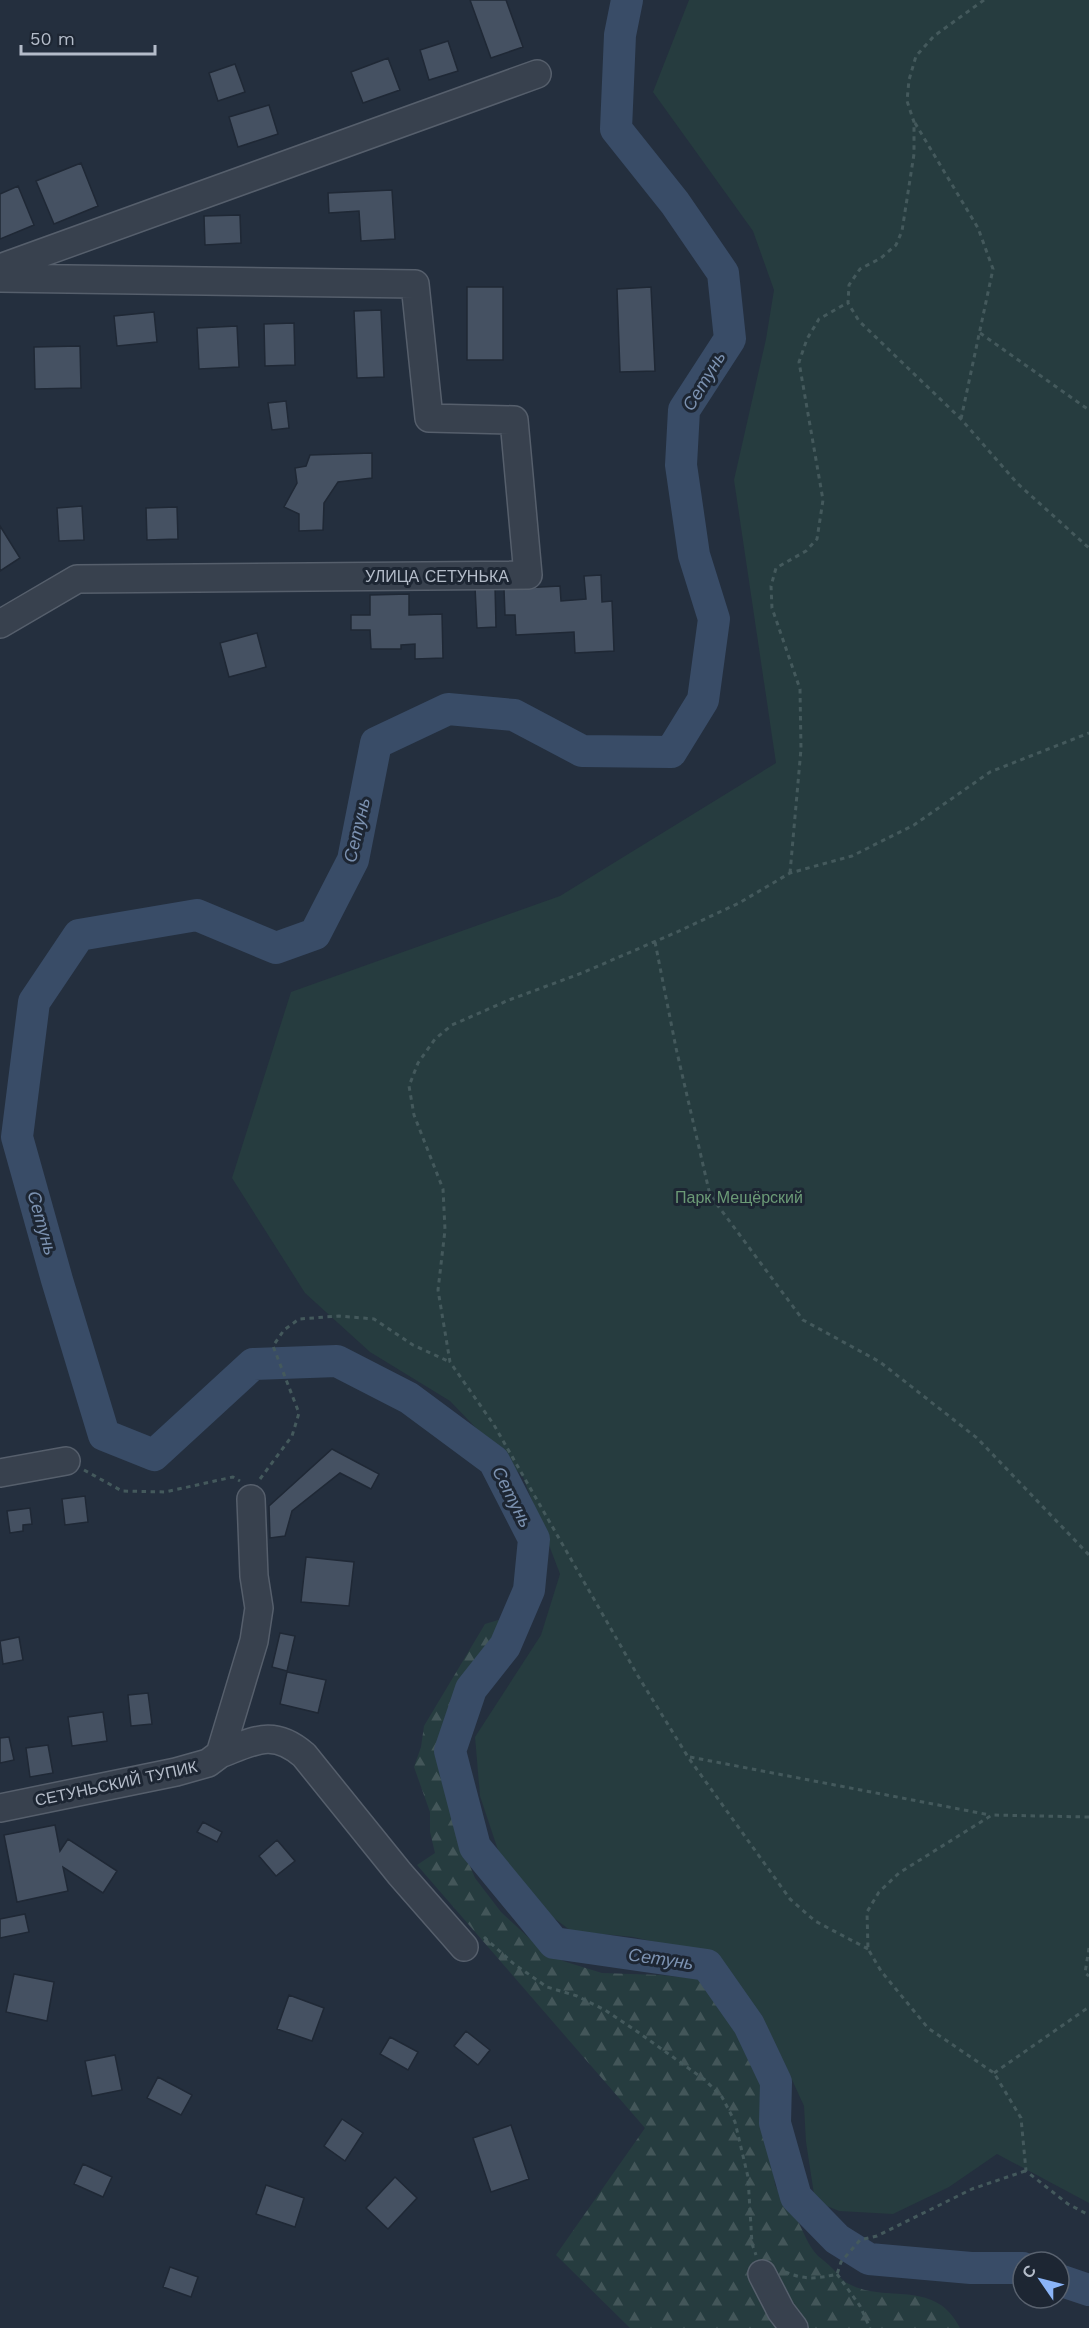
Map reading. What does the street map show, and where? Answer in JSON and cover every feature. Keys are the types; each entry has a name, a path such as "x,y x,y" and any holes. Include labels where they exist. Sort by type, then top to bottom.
{"street":[{"path":"0,268 537,74"},
{"name":"УЛИЦА СЕТУНЬКА","path":"0,278 415,284 429,418 514,420 528,575 77,579 0,624"},
{"path":"0,1473 66,1461"},
{"path":"220,1754 254,1641 259,1608 254,1576 253,1493"},
{"name":"СЕТУНЬСКИЙ ТУПИК","path":"0,1808 176,1772 208,1764 220,1754 261,1739 278,1739 292,1744 304,1755 400,1874 474,1942"},
{"path":"767,2264 781,2311 794,2328"}],"path":[{"path":"961,419 993,269 978,228 914,122 907,101 909,80 916,56 934,36 984,0"},
{"path":"914,122 914,154 902,231 896,245 881,258 860,268 849,285 848,303 859,321 961,419 1017,483 1089,548"},
{"path":"790,873 801,748 800,689 772,608 771,586 776,568 806,551 817,539 823,500 799,362 807,339 819,319 848,303"},
{"path":"980,333 1089,410"},
{"path":"868,1949 815,1921 790,1899 688,1757 632,1666 494,1425 450,1362 438,1290 445,1230 443,1189 414,1115 409,1086 418,1063 435,1040 452,1025 655,942 739,903 790,873 852,856 914,825 990,772 1089,733"},
{"path":"655,942 676,1048 710,1196 803,1320 880,1362 977,1438 1089,1555"},
{"path":"66,1461 122,1491 165,1492 233,1478 253,1493 292,1436 299,1413 273,1346 284,1330 299,1319 351,1317 374,1319 413,1345 450,1362"},
{"path":"688,1757 992,1815 1089,1817"},
{"path":"992,1815 899,1873 879,1892 867,1912 868,1949 881,1971 928,2028 994,2073 1021,2118 1026,2171 1068,2204 1089,2215"},
{"path":"474,1942 514,1964 547,1986 578,1996 605,2010 705,2080 722,2097 735,2122 748,2177 752,2244 767,2264 801,2278 817,2279 837,2274"},
{"path":"1089,1948 1085,1972 1089,1976"},
{"path":"994,2073 1089,2007"},
{"path":"837,2274 841,2262 860,2240 877,2236 972,2189 1026,2171"},
{"path":"752,2244 767,2264"},
{"path":"837,2274 860,2306 870,2328"}],"green space":[{"name":"Парк Мещёрский","path":"689,0 1089,0 1089,2203 997,2154 949,2187 893,2214 839,2211 815,2201 806,2142 804,2106 783,2060 744,1998 740,1986 682,1948 633,1937 571,1931 529,1899 500,1856 480,1796 475,1737 541,1635 560,1574 523,1477 450,1401 370,1352 305,1293 232,1178 291,992 560,896 776,763 734,480 766,339 774,290 753,231 653,92"},
{"path":"505,1618 497,1641 456,1713 445,1747 459,1840 475,1878 501,1912 530,1939 563,1961 602,1973 699,1979 717,1990 731,2006 762,2060 775,2185 815,2252 849,2284 864,2290 924,2297 950,2313 960,2328 630,2328 556,2255 645,2128 417,1865 435,1853 430,1832 430,1812 414,1767 421,1747 424,1726 485,1624"}],"building":[{"path":"470,0 506,0 523,47 491,58"},
{"path":"448,41 458,71 429,80 420,50"},
{"path":"388,58 400,90 363,103 351,72"},
{"path":"235,64 245,92 218,101 209,73"},
{"path":"269,105 278,134 238,147 229,117"},
{"path":"81,163 98,206 54,224 36,181"},
{"path":"18,186 34,225 0,239 0,194"},
{"path":"392,190 395,239 361,241 359,211 329,213 328,193"},
{"path":"240,215 241,243 205,245 204,216"},
{"path":"467,287 503,287 503,360 467,360"},
{"path":"651,287 655,371 620,372 617,289"},
{"path":"381,310 384,377 357,378 354,311"},
{"path":"154,312 157,342 117,346 114,316"},
{"path":"294,323 295,365 265,366 264,324"},
{"path":"237,326 239,367 199,369 197,328"},
{"path":"80,346 81,388 35,389 34,347"},
{"path":"286,401 289,428 272,430 268,403"},
{"path":"372,453 372,478 338,482 324,503 323,530 299,531 299,514 284,507 297,483 295,468 306,466 310,455"},
{"path":"82,506 84,540 59,541 57,508"},
{"path":"177,507 178,539 147,540 146,508"},
{"path":"0,526 20,558 0,571"},
{"path":"601,575 602,602 612,601 614,651 575,653 574,632 516,635 515,615 505,615 504,589 560,586 561,601 586,599 584,576"},
{"path":"495,586 496,627 477,628 475,587"},
{"path":"409,594 409,615 442,614 443,658 415,659 415,644 401,645 401,649 371,649 370,630 351,630 351,615 370,615 370,595"},
{"path":"257,633 266,667 229,677 220,643"},
{"path":"332,1449 379,1474 371,1489 340,1473 292,1511 285,1536 270,1538 269,1506"},
{"path":"85,1496 88,1522 65,1525 62,1499"},
{"path":"30,1508 32,1524 23,1525 23,1531 10,1533 7,1511"},
{"path":"306,1557 354,1562 349,1606 301,1602"},
{"path":"280,1633 295,1636 287,1671 272,1667"},
{"path":"19,1637 23,1660 3,1664 0,1641"},
{"path":"287,1672 326,1680 318,1713 280,1704"},
{"path":"148,1693 152,1724 131,1726 128,1695"},
{"path":"103,1712 107,1741 72,1746 68,1717"},
{"path":"9,1737 14,1760 0,1763 0,1738"},
{"path":"48,1745 53,1773 30,1777 26,1748"},
{"path":"203,1822 222,1832 217,1842 197,1832"},
{"path":"55,1825 60,1851 68,1839 117,1871 103,1893 63,1867 68,1891 17,1902 4,1835"},
{"path":"277,1840 295,1861 276,1876 259,1856"},
{"path":"25,1914 29,1932 0,1938 0,1919"},
{"path":"14,1974 54,1982 47,2021 6,2012"},
{"path":"289,1995 324,2008 312,2041 277,2029"},
{"path":"466,2031 490,2050 478,2065 454,2046"},
{"path":"390,2037 418,2052 408,2070 380,2054"},
{"path":"115,2055 122,2090 92,2096 85,2061"},
{"path":"158,2077 192,2095 181,2115 147,2098"},
{"path":"342,2119 363,2133 345,2161 324,2146"},
{"path":"511,2125 529,2179 491,2192 473,2138"},
{"path":"83,2164 112,2177 103,2197 74,2184"},
{"path":"395,2177 417,2198 388,2229 366,2208"},
{"path":"266,2185 304,2198 295,2227 256,2214"},
{"path":"170,2267 198,2277 191,2297 163,2287"}],"waterway":[{"name":"Сетунь","path":"627,0 620,35 616,129 675,203 723,273 730,339 684,410 681,465 694,555 714,619 703,700 671,752 582,751 514,715 448,709 376,743 353,860 315,934 276,948 197,915 79,935 34,1002 17,1137 104,1435 154,1455 253,1364 337,1361 409,1398 494,1461 534,1539 529,1590 505,1646 471,1689 450,1751 475,1847 554,1943 707,1965 749,2025 776,2082 775,2123 796,2197 837,2239 869,2259 971,2268 1011,2268"},
{"name":"Сетунь","path":"1071,2284 1089,2290"}]}
